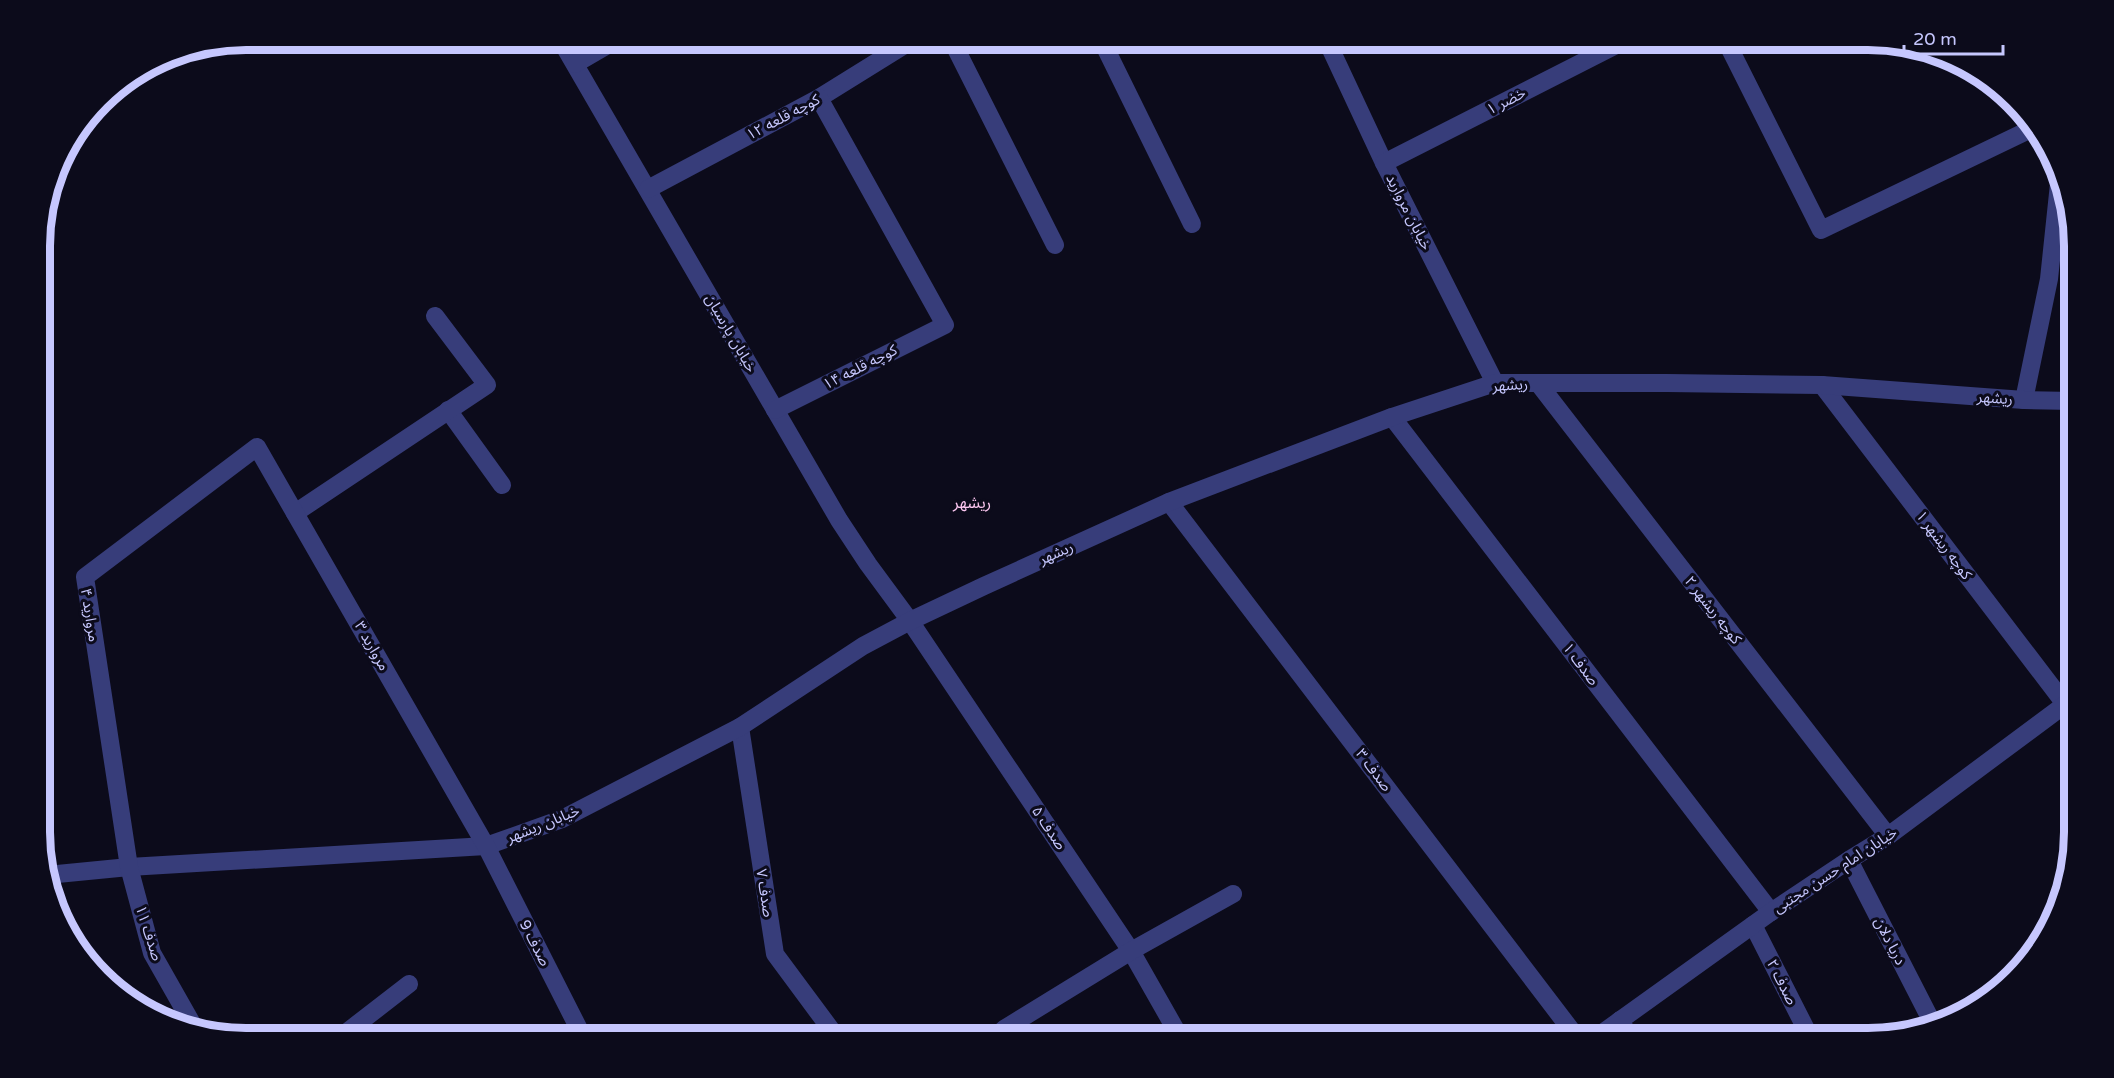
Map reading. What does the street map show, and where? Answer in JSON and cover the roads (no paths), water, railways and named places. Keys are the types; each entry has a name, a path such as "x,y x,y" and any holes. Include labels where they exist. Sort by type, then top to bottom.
{"street":[{"name":"خیابان پارسیان","path":"567,50 839,520 910,621"},
{"path":"575,64 599,50"},
{"name":"کوچه قلعه ۱۲","path":"648,189 819,98 896,50"},
{"path":"956,50 1054,245"},
{"path":"1106,50 1192,224"},
{"name":"خیابان مروارید","path":"1331,50 1384,163 1495,383"},
{"name":"خضر ۱","path":"1384,163 1606,50"},
{"path":"1731,50 1821,230 2027,131"},
{"name":"کوچه قلعه ۱۴","path":"775,410 945,325 819,98"},
{"path":"2024,400 2049,279 2058,195"},
{"path":"295,513 487,385 435,316"},
{"name":"ریشهر","path":"984,586 1169,502 1392,417 1495,383 1822,385 2024,400 2064,401"},
{"name":"کوچه ریشهر ۲","path":"1538,383 1888,836"},
{"name":"کوچه ریشهر ۱","path":"1822,385 2064,693"},
{"path":"448,410 502,485"},
{"name":"صدف ۱","path":"1392,417 1771,912"},
{"name":"مروارید ۳","path":"257,447 486,846"},
{"name":"مروارید ۴","path":"129,867 85,577 257,447"},
{"name":"صدف ۳","path":"1169,502 1570,1028"},
{"name":"خیابان ریشهر","path":"54,874 129,867 486,846 562,819 740,727 863,646 984,586"},
{"name":"صدف ۵","path":"910,621 1131,951 1175,1028"},
{"name":"خیابان امام حسن مجتبی","path":"1609,1028 1771,912 1888,836 2064,705"},
{"name":"صدف ۷","path":"740,727 775,954 830,1028"},
{"name":"صدف 9","path":"486,846 578,1028"},
{"name":"دریا دلان","path":"1849,860 1930,1019"},
{"name":"صدف ۱۱","path":"129,867 152,953 190,1020"},
{"path":"1006,1028 1131,951 1233,894"},
{"name":"صدف ۲","path":"1753,925 1805,1028"},
{"path":"352,1028 410,984"},
{"path":"1620,1020 1625,1028"}],"district":[{"name":"ریشهر","path":"972,503"}]}
